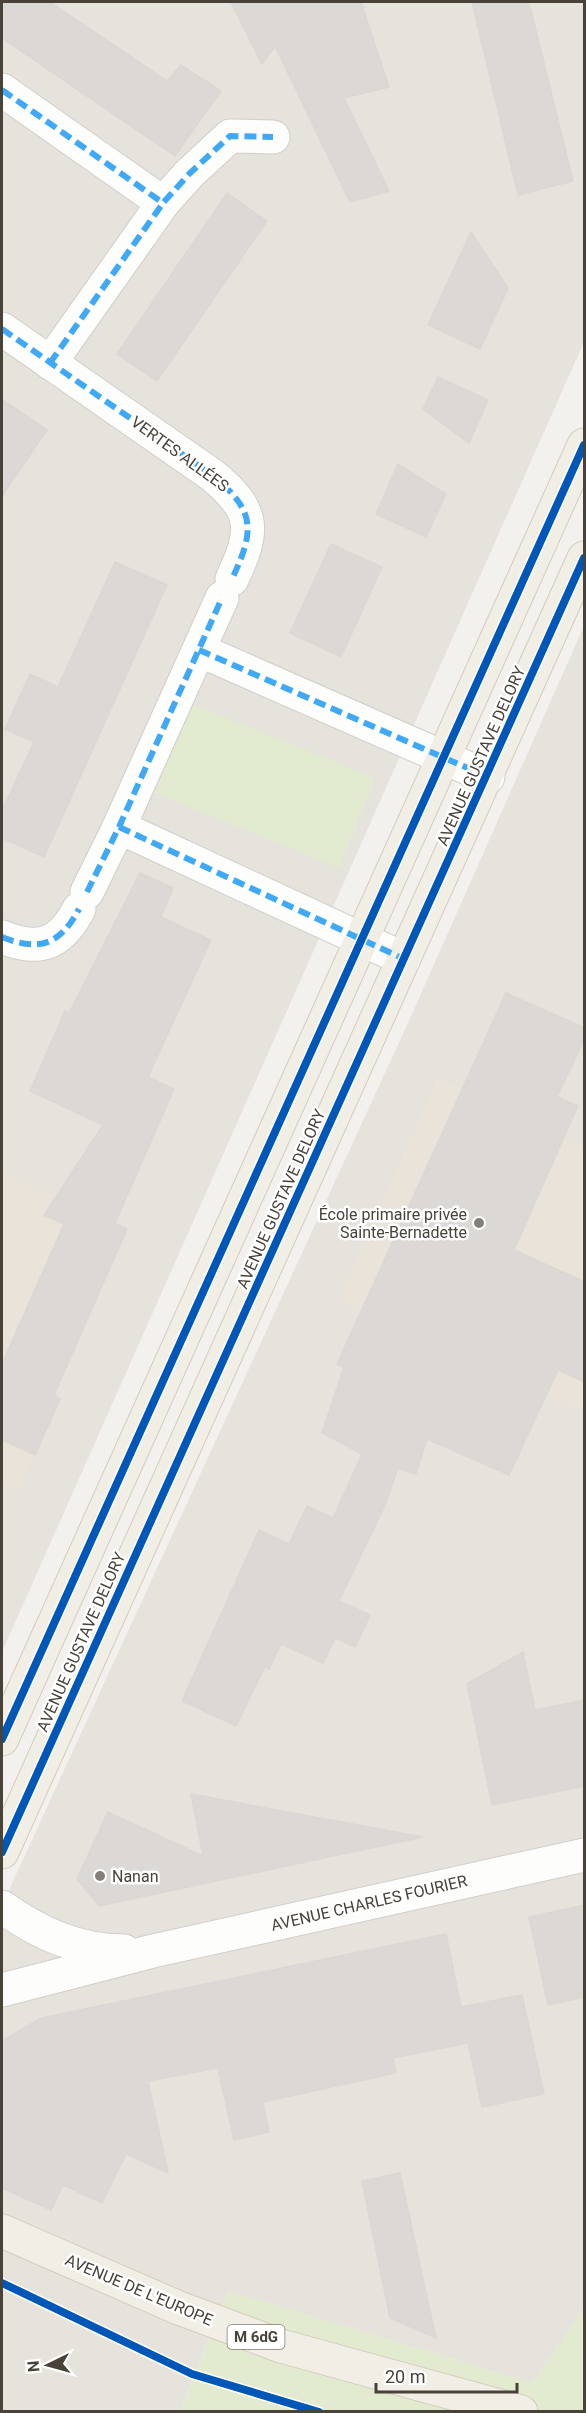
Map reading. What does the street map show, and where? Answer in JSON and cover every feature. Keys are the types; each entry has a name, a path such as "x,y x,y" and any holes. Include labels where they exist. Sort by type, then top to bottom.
{"main road":[{"name":"AVENUE GUSTAVE DELORY","path":"2,1739 585,445"},
{"name":"AVENUE GUSTAVE DELORY","path":"2,1852 585,558"},
{"name":"AVENUE DE L'EUROPE","path":"2,2231 179,2308 281,2346 521,2412"}],"street":[{"path":"2,90 163,203"},
{"path":"50,363 163,203 189,174 230,136 273,136"},
{"name":"VERTES ALLÉES","path":"2,329 212,475 234,493 246,512 248,533 244,552 119,827 83,900 63,934 36,945 19,944 2,937"},
{"path":"199,650 488,777"},
{"path":"119,827 404,959"},
{"name":"AVENUE CHARLES FOURIER","path":"2,1990 153,1951 585,1855"},
{"name":"AVENUE CHARLES FOURIER","path":"2,1907 36,1930 73,1945 98,1950 153,1951"}],"shaded area":[{"path":"2,2 584,2 584,342 2,1652"},
{"path":"584,626 584,2309 532,2383 228,2291 180,2411 2,2412 2,1905 408,1023"},
{"name":"École primaire privée Sainte-Bernadette","path":"438,1077 584,1146 584,1412 360,1312 338,1300"},
{"path":"2,1172 127,1229 54,1395 60,1399 19,1491 2,1483"}],"green space":[{"path":"192,704 375,778 339,868 155,793"},
{"path":"228,2291 532,2383 584,2309 584,2411 180,2412"}],"building":[{"path":"2,2 50,2 167,81 181,65 221,91 175,156 2,38"},
{"path":"231,2 361,2 389,87 344,98 389,191 350,202 275,46 262,64"},
{"path":"472,2 529,2 573,181 518,195"},
{"path":"227,193 267,221 157,381 117,354"},
{"path":"471,232 508,288 480,349 428,325"},
{"path":"438,377 488,400 469,443 423,409"},
{"path":"2,399 47,430 2,496"},
{"path":"398,464 446,494 426,537 376,514"},
{"path":"331,544 382,567 341,657 290,633"},
{"path":"115,562 167,585 44,857 2,838 2,811 34,742 5,729 30,674 58,687"},
{"path":"140,873 173,888 161,917 211,940 148,1077 174,1089 115,1223 127,1229 54,1395 60,1399 35,1455 2,1440 2,1364 64,1224 44,1215 103,1125 30,1091 65,1011 69,1013"},
{"path":"506,993 585,1028 585,1038 557,1097 578,1106 514,1250 585,1282 585,1382 558,1370 509,1475 427,1439 416,1474 398,1468 385,1505 339,1601 370,1615 355,1647 335,1638 323,1663 281,1644 269,1669 265,1666 236,1726 182,1701 259,1530 289,1544 307,1506 333,1518 362,1454 322,1433 344,1367 337,1364"},
{"path":"523,1652 535,1710 585,1700 585,1786 492,1805 467,1684"},
{"path":"191,1794 423,1837 99,1906 77,1879 108,1812 203,1856"},
{"path":"585,1905 585,1997 548,2005 529,1917"},
{"path":"446,1934 461,2007 522,1995 544,2094 482,2107 468,2043 393,2058 396,2073 263,2102 269,2132 234,2140 218,2068 148,2081 168,2173 126,2154 102,2203 63,2185 51,2210 2,2188 2,2041 41,2018"},
{"path":"400,2173 436,2338 390,2318 362,2181"}],"marked path":[{"path":"2,90 163,203 189,174 230,136 273,137"},
{"path":"50,363 163,203"},
{"path":"2,329 212,475 226,488 244,511 247,522 245,547 232,579"},
{"path":"87,892 119,827 222,598"},
{"path":"199,650 488,777"},
{"path":"119,827 404,959"},
{"path":"2,937 27,944 47,942 64,931 79,909"}],"cycle path":[{"path":"2,1739 584,445"},
{"path":"2,1852 584,558"},
{"path":"2,2283 192,2374 319,2412"}],"place":[{"name":"École primaire privée Sainte-Bernadette","path":"479,1223"},
{"name":"Nanan","path":"100,1876"}]}
